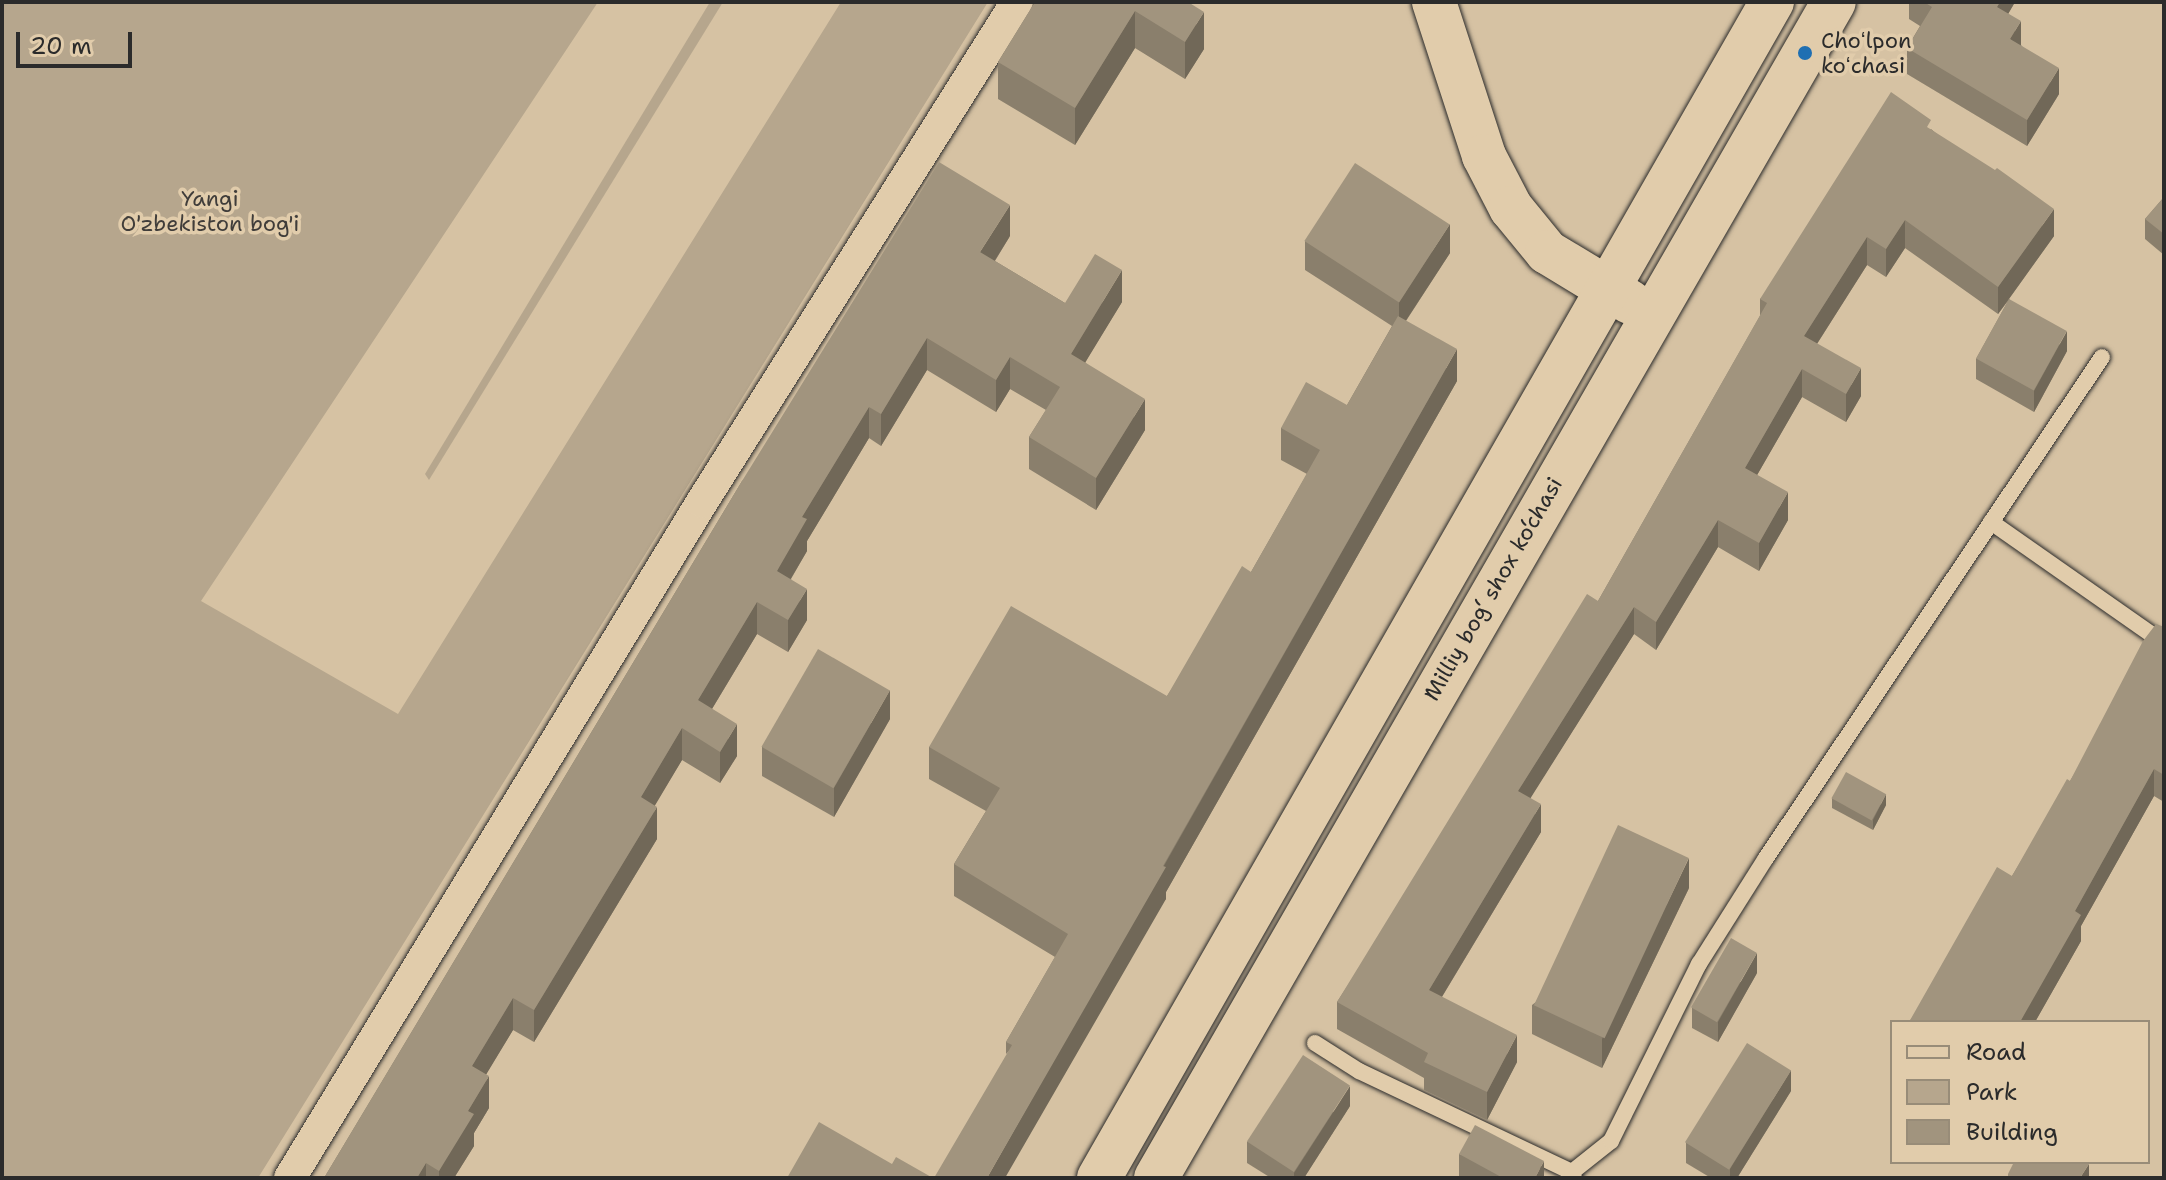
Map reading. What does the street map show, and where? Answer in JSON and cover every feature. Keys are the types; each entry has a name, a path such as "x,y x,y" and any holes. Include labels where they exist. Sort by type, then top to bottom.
{"main road":[{"path":"1434,2 1484,156 1528,232 1547,252 1652,316"},
{"path":"1099,1178 1772,2"},
{"name":"Milliy bog‘ shox ko‘chasi","path":"1156,1178 1834,2"}],"street":[{"path":"290,1178 694,515 1017,2"}],"lane":[{"path":"1315,1043 1359,1071 1573,1175 1611,1141 1708,951 2102,357"},
{"path":"1991,522 2164,643"}],"green space":[{"name":"Yangi O'zbekiston bog'i","path":"2,2 598,2 201,601 398,714 841,2 988,2 258,1178 2,1178"},
{"path":"710,2 723,2 429,480 425,474"}],"building":[{"path":"1035,2 1188,2 1204,12 1185,42 1135,11 1075,108 998,62"},
{"path":"1924,2 2000,2 1997,7 2021,21 2010,39 2059,68 2027,120 1907,48 1932,7"},
{"path":"1891,92 1931,120 1927,127 1995,170 1997,168 2054,209 1998,287 1905,220 1886,249 1867,237 1804,336 1861,368 1846,394 1802,369 1745,468 1788,492 1759,543 1718,520 1656,622 1634,607 1518,791 1541,804 1429,990 1517,1035 1487,1092 1424,1062 1428,1053 1337,1002 1587,594 1598,601 1767,303 1760,299"},
{"path":"939,162 1010,205 980,252 1065,303 1095,254 1122,270 1071,354 1145,399 1096,478 1029,437 1060,387 1010,357 996,380 927,338 881,414 869,407 802,517 807,519 777,571 807,589 788,620 757,602 698,700 737,724 720,752 682,728 641,797 657,807 534,1010 513,998 472,1066 489,1076 468,1111 474,1114 439,1171 426,1163 417,1178 324,1178 742,481"},
{"path":"1355,163 1450,225 1399,303 1304,241"},
{"path":"2164,197 2164,234 2145,219"},
{"path":"2009,299 2067,331 2034,390 1976,358"},
{"path":"1398,316 1457,349 987,1178 934,1178 1012,1045 1006,1042 1068,934 954,864 1000,788 929,747 1011,606 1167,696 1242,566 1251,572 1320,450 1281,428 1306,382 1347,405"},
{"path":"2156,624 2164,627 2164,775 2154,769 2075,911 2081,915 2021,1020 1910,1020 1997,867 2012,876 2067,779 2070,781 2143,641"},
{"path":"818,649 890,690 833,788 762,747"},
{"path":"1846,772 1886,794 1872,821 1831,798"},
{"path":"1618,825 1689,858 1605,1038 1534,1005"},
{"path":"1731,938 1757,953 1717,1022 1691,1007"},
{"path":"1747,1043 1791,1071 1729,1170 1685,1142"},
{"path":"1303,1055 1350,1085 1294,1172 1247,1141"},
{"path":"819,1122 892,1164 896,1157 933,1178 787,1178"},
{"path":"1475,1125 1544,1161 1535,1178 1503,1178 1459,1154"},
{"path":"2013,1164 2089,1164 2080,1178 2008,1178"}],"place":[{"name":"Choʻlpon koʻchasi","path":"1805,53"}]}
